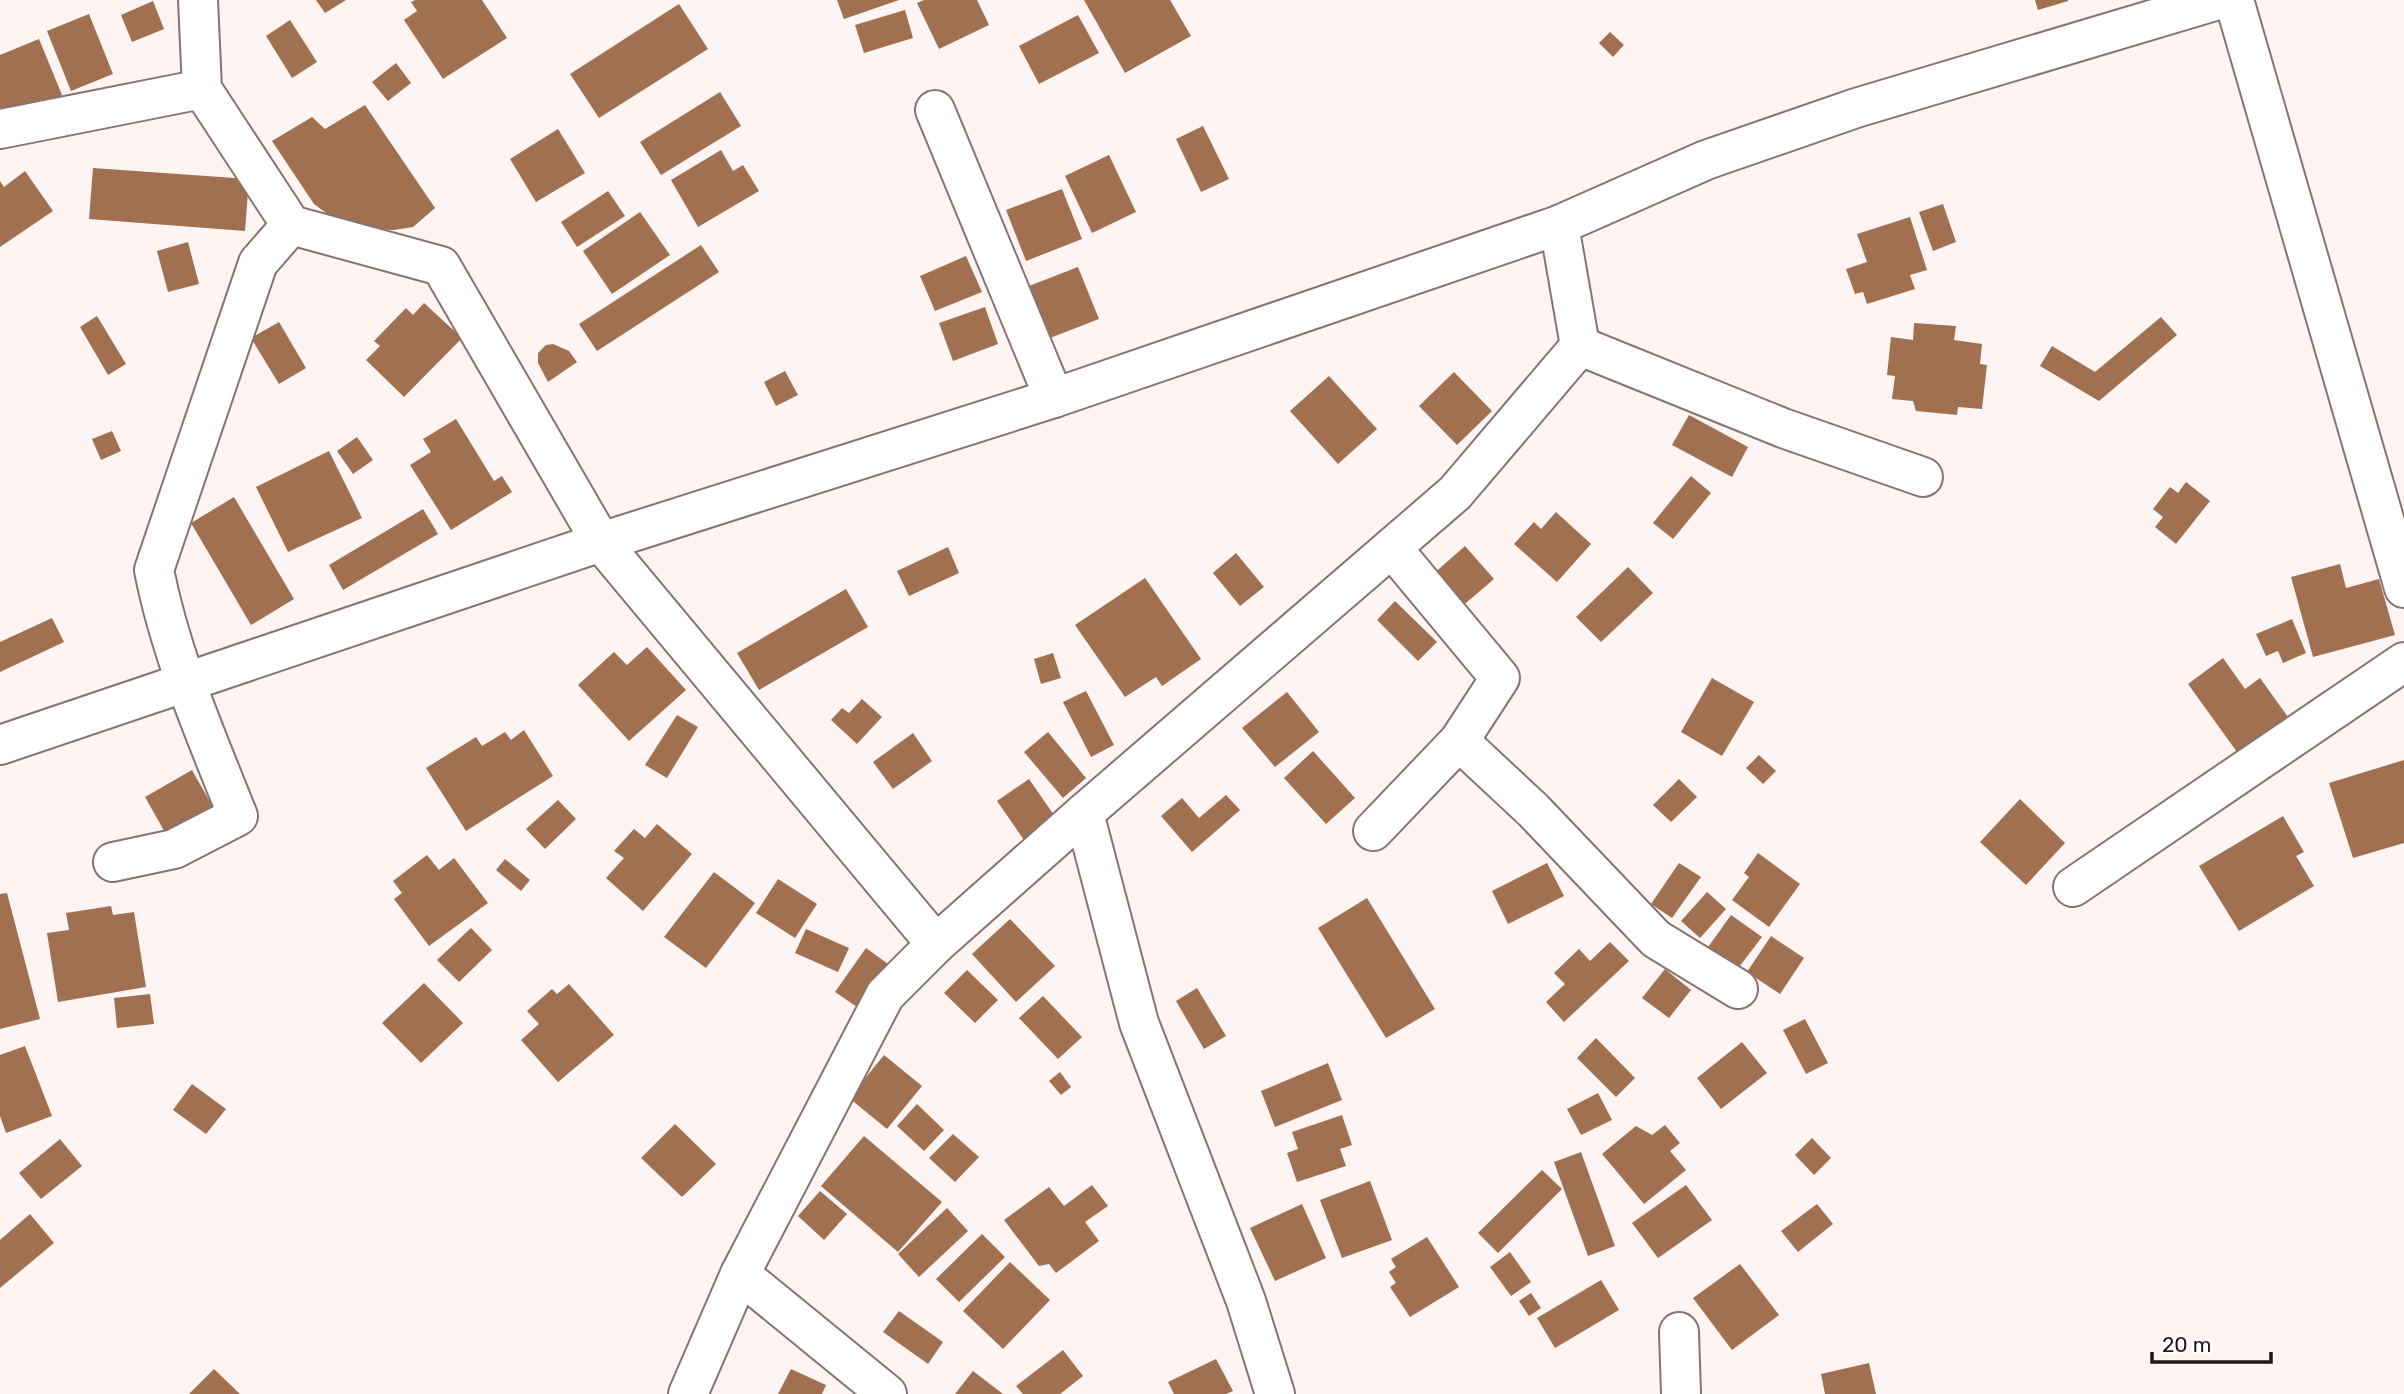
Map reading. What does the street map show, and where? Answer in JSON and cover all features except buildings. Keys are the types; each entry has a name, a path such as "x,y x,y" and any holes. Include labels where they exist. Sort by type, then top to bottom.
{"street":[{"path":"198,0 202,89 291,225 441,266 601,542 936,944"},
{"path":"0,745 601,542 1054,398 1559,225 1706,160 1856,108 2218,0"},
{"path":"2234,0 2404,588"},
{"path":"0,129 202,89"},
{"path":"935,110 1054,398"},
{"path":"113,862 174,849 238,816 184,681 161,607 154,570 258,263 291,225"},
{"path":"1559,225 1580,346"},
{"path":"1580,346 1783,428 1923,477"},
{"path":"688,1394 740,1274 885,995 936,944 1084,813 1455,493 1580,346"},
{"path":"1373,831 1459,741 1500,678 1392,548"},
{"path":"2073,887 2404,662"},
{"path":"1459,741 1533,810 1656,939 1738,989"},
{"path":"1084,813 1139,1023 1246,1301 1275,1394"},
{"path":"740,1274 887,1394"},
{"path":"1679,1332 1681,1394"}]}
